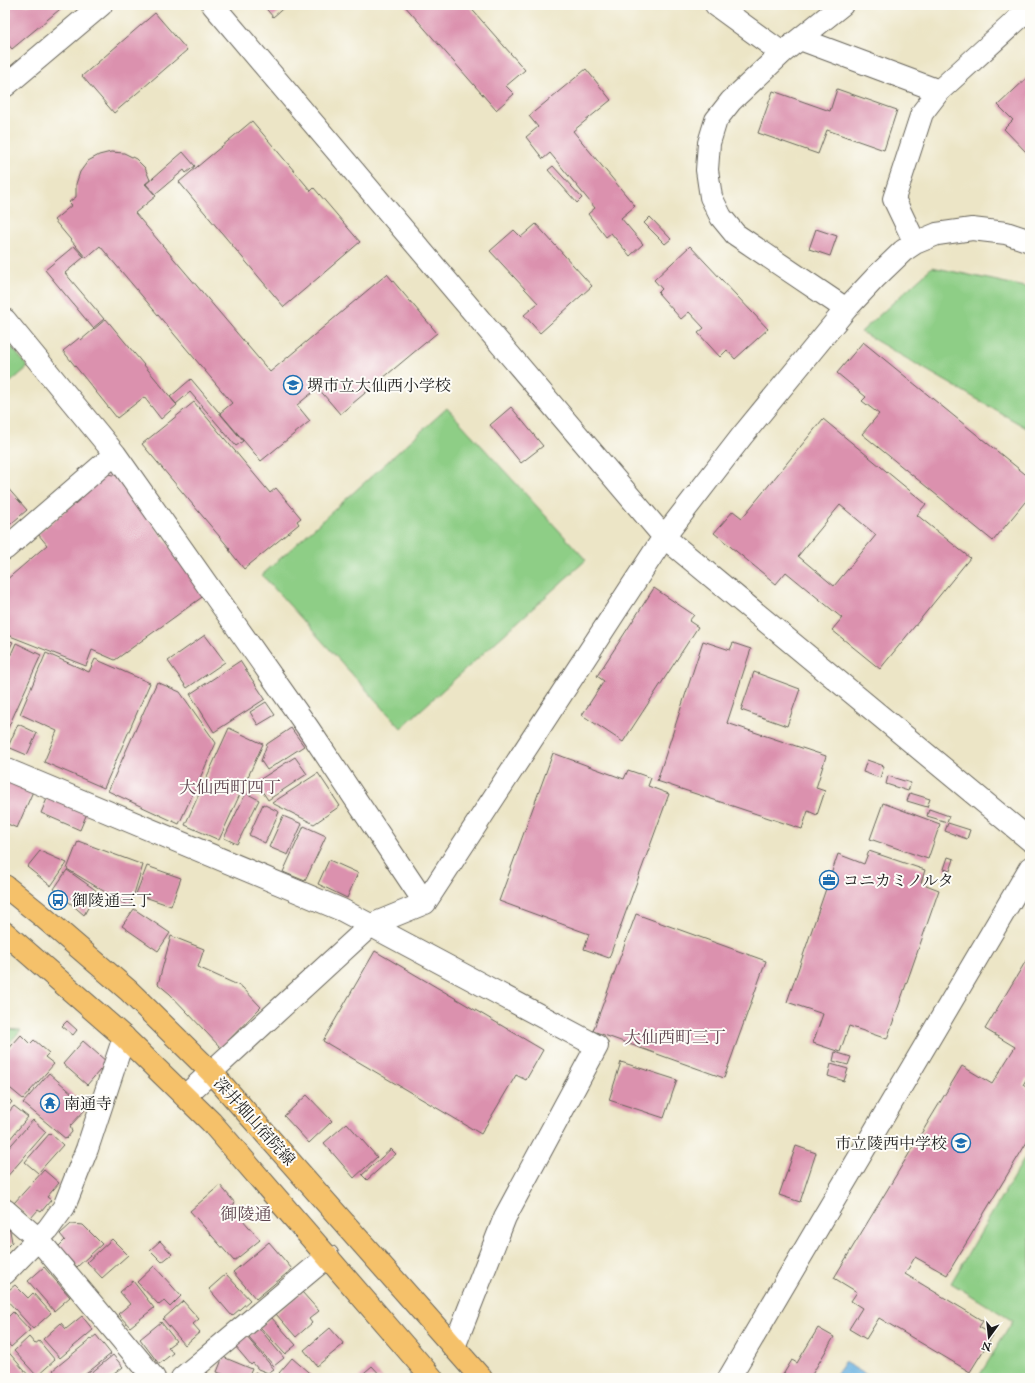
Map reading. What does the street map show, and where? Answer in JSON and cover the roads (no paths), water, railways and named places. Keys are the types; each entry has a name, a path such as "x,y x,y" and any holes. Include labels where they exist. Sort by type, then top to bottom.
{"main road":[{"name":"深井畑山宿院線","path":"5,886 129,991 211,1072 482,1378"},
{"name":"深井畑山宿院線","path":"5,933 124,1037 211,1122 432,1378"}],"street":[{"path":"5,86 102,5"},
{"path":"214,5 664,537 1030,840"},
{"path":"716,5 782,52"},
{"path":"842,5 782,52 731,101 716,120 709,143 707,170 711,197 721,217 735,234 846,309"},
{"path":"915,243 894,199 922,113 939,91 1030,8"},
{"path":"800,39 939,91"},
{"path":"185,1096 371,925 425,903 664,537 742,436 846,309 876,276 903,251 915,243 937,234 972,229 1006,233 1030,241"},
{"path":"5,320 115,454 308,728 425,903"},
{"path":"5,549 115,454"},
{"path":"5,769 342,910 597,1046 505,1217 454,1346"},
{"path":"729,1378 1030,868"},
{"path":"5,1273 48,1229 64,1207 88,1149 124,1037"},
{"path":"5,1210 38,1239 154,1378"},
{"path":"182,1378 328,1256"}],"water":[{"path":"844,1362 872,1378 834,1378"}],"place":[{"name":"堺市立大仙西小学校","path":"293,385"},
{"name":"コニカミノルタ","path":"829,880"},
{"name":"御陵通三丁","path":"58,900"},
{"name":"南通寺","path":"50,1103"},
{"name":"市立陵西中学校","path":"961,1143"}],"district":[{"name":"大仙西町四丁","path":"230,787"},
{"name":"大仙西町三丁","path":"675,1037"},
{"name":"御陵通","path":"246,1214"}]}
